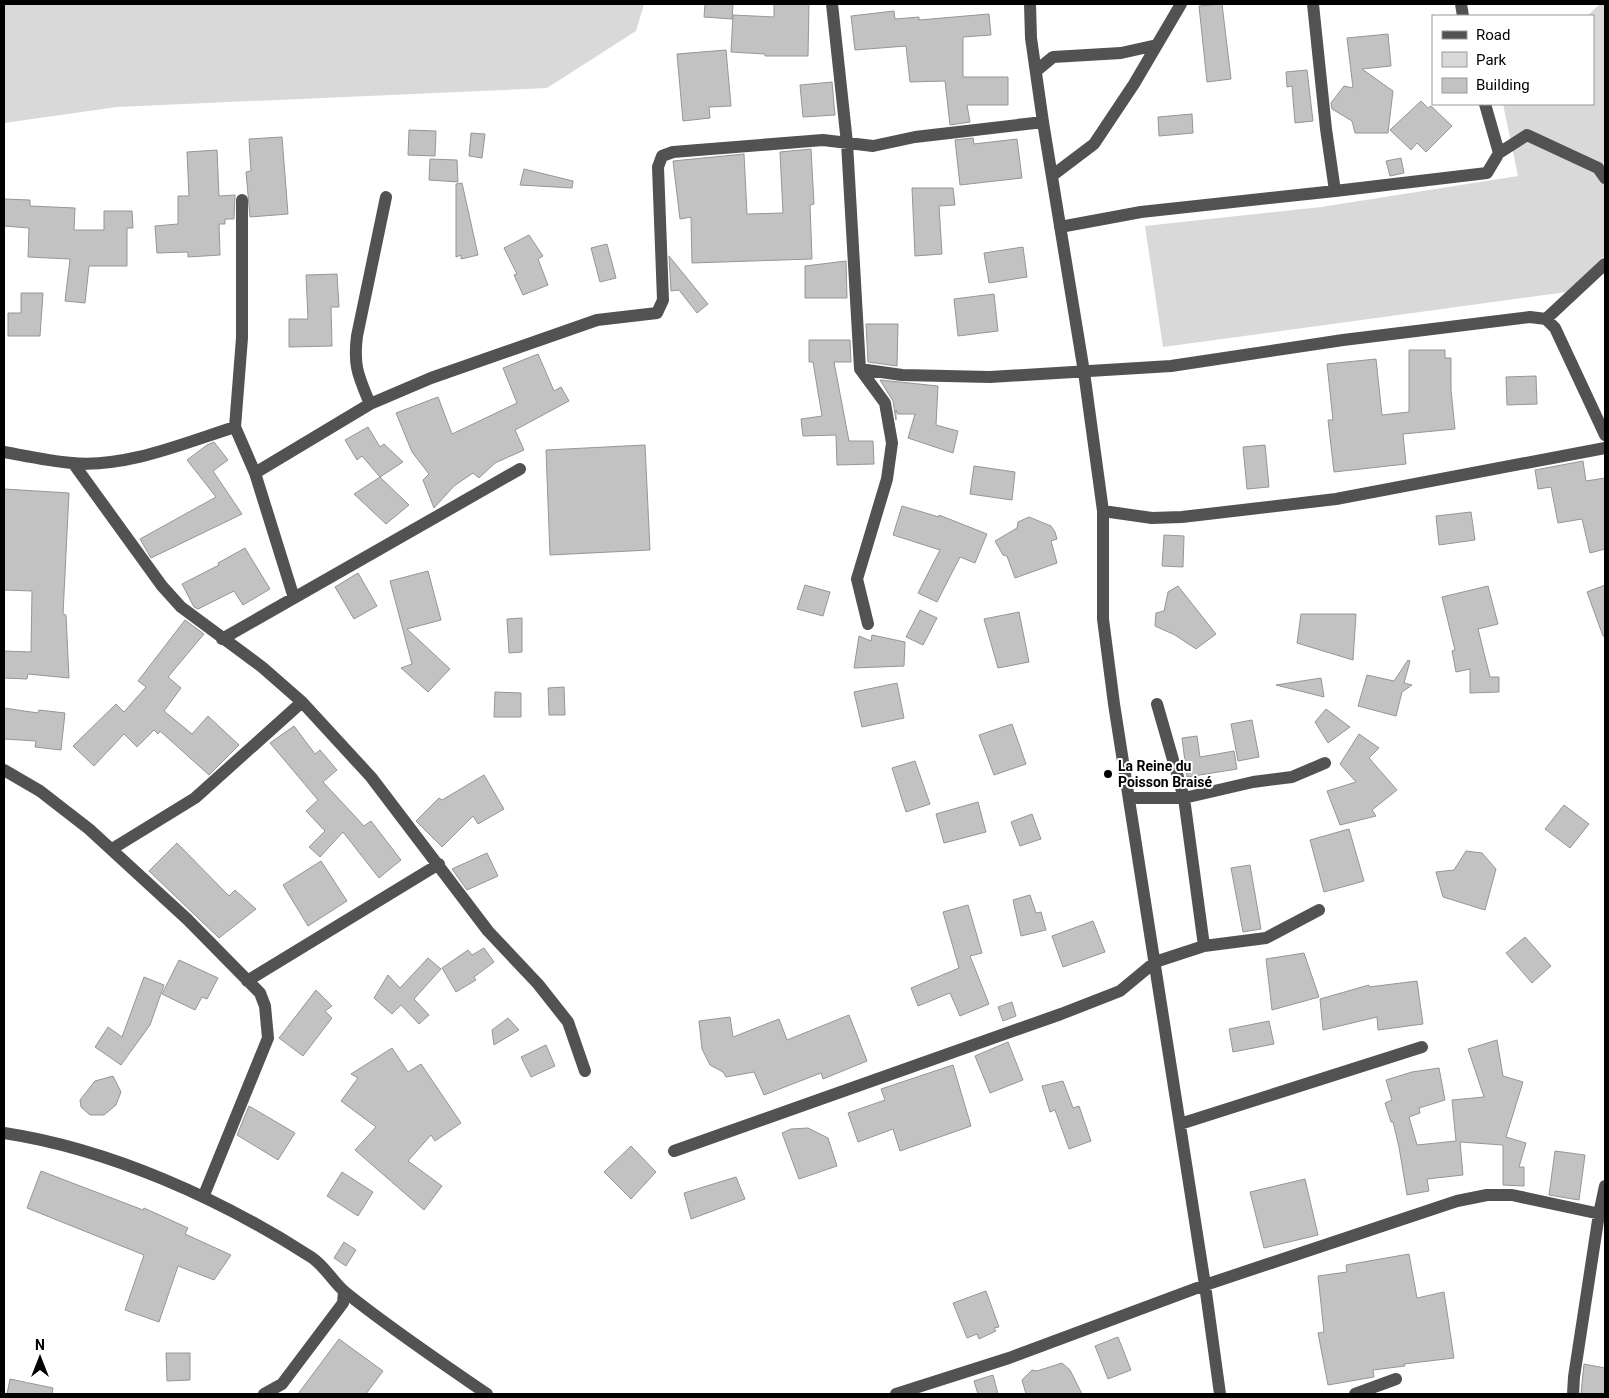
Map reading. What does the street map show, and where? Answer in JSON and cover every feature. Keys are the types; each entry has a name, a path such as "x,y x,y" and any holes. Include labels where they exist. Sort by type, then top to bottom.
{"street":[{"path":"832,4 847,143 860,369 885,403 892,443 887,479 857,579 868,624"},
{"path":"1030,4 1031,38 1084,372 1102,511 1103,620 1154,962 1205,1284 1220,1394"},
{"path":"1053,175 1094,144 1181,4"},
{"path":"1313,4 1326,129 1336,192"},
{"path":"1036,71 1053,57 1121,53 1157,44"},
{"path":"1485,105 1498,153"},
{"path":"255,472 370,404 431,378 459,370 597,320 657,313 663,300 658,167 662,156 673,152 823,140 873,146 915,137 1043,122"},
{"path":"1060,227 1141,212 1336,192 1486,173 1498,153 1527,135 1598,168 1605,178"},
{"path":"370,404 356,370 354,358 386,197"},
{"path":"242,200 242,338 235,427 255,472 294,598"},
{"path":"1546,319 1605,264"},
{"path":"860,369 902,375 990,377 1172,366 1372,337 1530,318 1546,319 1555,328 1605,435"},
{"path":"4,452 73,463 118,460 162,450 235,427"},
{"path":"1102,511 1152,518 1182,517 1336,499 1605,448"},
{"path":"73,463 162,586 181,607 262,668 302,702 371,777 488,931 538,984 568,1022 585,1071"},
{"path":"222,639 520,469"},
{"path":"112,849 194,798 302,702"},
{"path":"1157,704 1184,798 1204,946"},
{"path":"1129,798 1184,798 1253,782 1292,777 1325,763"},
{"path":"4,770 40,791 112,849 187,919 246,981 260,993 265,1006 268,1038 204,1195"},
{"path":"246,981 438,864"},
{"path":"674,1151 1061,1014 1120,991 1154,962 1204,946 1266,938 1319,910"},
{"path":"1180,1124 1422,1047"},
{"path":"4,1133 41,1139 81,1149 204,1195 313,1258 344,1291 487,1394"},
{"path":"1574,1394 1574,1377 1602,1215 1605,1186"},
{"path":"896,1394 1009,1358 1205,1284 1457,1201 1487,1195 1512,1195 1602,1215"},
{"path":"264,1394 282,1384 343,1303 344,1291"},
{"path":"1355,1394 1396,1379"}],"green space":[{"path":"4,4 644,4 636,31 547,88 117,107 4,123"},
{"path":"1600,4 1605,4 1605,256 1567,292 1163,347 1145,226 1321,207 1518,176 1503,105 1594,105 1594,15 1588,15"}],"building":[{"path":"705,4 733,4 732,19 704,17"},
{"path":"774,4 809,4 808,56 765,56 765,54 731,52 733,15 774,17"},
{"path":"1222,4 1231,79 1207,82 1199,6"},
{"path":"894,11 895,19 919,17 919,20 989,14 991,35 963,37 963,77 1008,77 1008,105 967,105 970,122 950,125 945,81 910,82 906,46 855,50 851,16"},
{"path":"1388,34 1391,66 1362,69 1393,91 1388,133 1355,133 1352,121 1332,109 1331,103 1344,86 1353,88 1347,38"},
{"path":"726,50 731,106 709,107 710,118 683,121 677,54"},
{"path":"1307,70 1313,121 1295,123 1292,86 1287,87 1286,72"},
{"path":"832,82 835,115 803,117 800,85"},
{"path":"1421,101 1428,108 1431,106 1452,126 1426,152 1417,143 1411,150 1390,130"},
{"path":"1192,114 1193,133 1159,136 1158,117"},
{"path":"409,130 436,131 435,156 408,155"},
{"path":"471,133 485,134 482,158 469,156"},
{"path":"282,137 288,214 250,217 246,172 251,171 249,139"},
{"path":"973,138 974,144 1017,139 1022,178 960,185 955,140"},
{"path":"811,149 814,204 810,205 812,259 692,263 691,217 680,219 673,161 744,154 747,214 783,213 780,152"},
{"path":"217,150 219,196 235,195 234,219 225,219 225,224 219,224 220,255 188,257 188,252 157,253 155,226 178,224 178,196 189,196 187,152"},
{"path":"1401,158 1404,173 1390,176 1386,161"},
{"path":"430,159 457,160 458,182 429,180"},
{"path":"524,169 573,181 572,188 520,185"},
{"path":"462,183 478,255 461,259 461,255 456,257 456,184"},
{"path":"912,188 953,188 955,205 939,206 942,254 915,256"},
{"path":"4,199 30,200 30,206 75,208 74,230 104,230 104,211 132,211 133,228 127,228 127,266 89,266 85,303 65,301 70,259 28,257 29,228 4,226"},
{"path":"529,235 543,256 538,259 548,285 523,295 514,275 517,274 504,248"},
{"path":"607,244 616,278 600,282 591,248"},
{"path":"1023,247 1027,277 989,283 984,253"},
{"path":"669,256 708,304 697,313 679,290 671,291"},
{"path":"846,261 847,298 805,298 805,266"},
{"path":"337,274 339,307 331,307 332,346 289,347 289,319 308,319 306,275"},
{"path":"21,293 43,293 40,336 8,336 8,313 21,313"},
{"path":"994,294 998,331 958,336 954,299"},
{"path":"866,324 898,324 897,366 868,362"},
{"path":"809,340 850,340 851,362 834,362 849,441 873,441 874,464 837,465 836,435 803,436 801,419 822,416 813,362 809,362"},
{"path":"1409,350 1445,350 1445,358 1451,358 1451,390 1455,429 1403,434 1406,464 1334,472 1328,420 1333,420 1327,364 1376,359 1382,415 1409,412"},
{"path":"538,354 554,391 561,387 569,401 515,430 524,450 495,463 479,478 473,473 454,486 434,508 423,480 429,474 412,452 396,413 438,397 452,434 517,403 503,368"},
{"path":"1536,376 1537,404 1507,405 1506,377"},
{"path":"880,380 938,386 936,425 958,431 953,453 908,438 915,414 898,414 896,410 896,420 893,401"},
{"path":"368,427 380,447 384,444 403,462 380,477 362,456 357,460 345,440"},
{"path":"214,442 228,460 213,471 242,514 151,558 140,539 216,497 187,460"},
{"path":"645,445 650,550 550,555 546,450"},
{"path":"1265,445 1269,487 1247,489 1243,447"},
{"path":"1583,461 1586,481 1605,478 1605,549 1590,553 1582,519 1558,523 1551,487 1538,489 1535,470"},
{"path":"974,466 1015,472 1012,500 970,494"},
{"path":"380,477 409,505 386,524 354,494"},
{"path":"4,489 69,493 63,614 66,615 69,678 28,674 27,679 4,678 4,651 31,652 32,591 4,590"},
{"path":"902,506 939,517 939,515 987,534 975,563 960,557 937,602 918,593 940,550 893,535"},
{"path":"1471,512 1475,540 1439,545 1436,516"},
{"path":"1029,517 1051,526 1055,532 1057,539 1051,541 1057,563 1015,578 1007,556 1003,555 995,541 1017,528 1018,522"},
{"path":"1164,535 1184,536 1183,567 1162,566"},
{"path":"245,548 270,589 243,605 234,591 198,609 194,607 182,584 219,565 218,563"},
{"path":"428,571 441,620 407,629 450,669 428,692 401,668 412,664 390,581"},
{"path":"358,573 377,606 354,619 335,587"},
{"path":"805,585 830,592 823,616 797,609"},
{"path":"1605,585 1605,636 1603,636 1587,592"},
{"path":"1178,586 1216,634 1196,649 1175,635 1155,626 1156,613 1164,611 1168,592"},
{"path":"1488,586 1498,624 1478,629 1490,677 1499,677 1499,692 1470,693 1470,669 1456,672 1452,651 1455,650 1442,597"},
{"path":"920,610 937,618 923,645 906,637"},
{"path":"1019,612 1029,662 998,668 984,619"},
{"path":"1301,614 1356,614 1353,660 1297,643"},
{"path":"522,618 522,652 509,653 507,619"},
{"path":"185,620 204,634 168,677 181,688 164,711 192,734 208,716 239,745 209,775 160,731 158,734 154,730 137,747 124,734 94,766 73,746 116,704 124,712 146,687 138,681"},
{"path":"872,635 905,642 904,666 854,668 859,636 871,641"},
{"path":"1408,660 1410,661 1404,683 1412,685 1402,692 1396,716 1358,706 1367,675 1394,681"},
{"path":"1321,678 1324,697 1276,685"},
{"path":"897,683 904,718 862,727 854,692"},
{"path":"564,687 565,715 549,715 548,688"},
{"path":"495,692 521,693 521,717 494,717"},
{"path":"4,708 38,713 39,710 65,713 61,750 35,747 36,741 4,739"},
{"path":"1326,709 1350,727 1328,743 1315,722"},
{"path":"1252,720 1259,757 1238,761 1231,724"},
{"path":"1012,724 1026,764 994,775 979,735"},
{"path":"294,726 315,754 320,750 337,770 323,782 364,826 371,821 401,860 379,878 343,832 320,857 309,847 325,831 306,811 318,800 270,743"},
{"path":"1359,734 1379,748 1369,758 1397,790 1372,810 1376,816 1340,825 1327,791 1356,782 1340,764"},
{"path":"1197,736 1200,757 1234,751 1237,769 1187,777 1182,738"},
{"path":"915,761 930,804 906,812 892,768"},
{"path":"484,775 504,809 478,824 473,816 442,847 416,821 439,798 442,800"},
{"path":"978,802 986,832 944,843 936,814"},
{"path":"1564,805 1589,824 1570,848 1545,829"},
{"path":"1032,814 1041,839 1020,846 1011,822"},
{"path":"1349,829 1364,881 1324,892 1310,840"},
{"path":"177,843 229,896 235,890 256,909 219,938 149,871"},
{"path":"1466,851 1482,853 1496,869 1485,910 1443,897 1436,872 1454,870"},
{"path":"487,853 498,876 467,890 452,869"},
{"path":"321,861 347,901 308,926 283,885"},
{"path":"1250,865 1261,929 1243,932 1231,868"},
{"path":"1030,895 1036,913 1041,912 1046,930 1021,936 1013,900"},
{"path":"968,905 982,953 970,956 989,1004 960,1016 950,993 918,1006 911,988 959,968 943,912"},
{"path":"1093,921 1105,952 1063,967 1052,936"},
{"path":"1525,937 1551,966 1532,983 1506,953"},
{"path":"484,948 494,962 474,977 476,980 456,992 442,968 468,950 472,955"},
{"path":"1304,953 1319,997 1272,1010 1266,959"},
{"path":"428,958 441,969 414,999 429,1015 419,1024 401,1005 392,1014 374,998 388,975 400,988"},
{"path":"179,960 218,978 207,999 202,997 195,1010 162,994"},
{"path":"144,977 164,985 150,1025 121,1065 95,1047 108,1027 122,1037"},
{"path":"1417,981 1423,1024 1378,1030 1377,1017 1323,1030 1320,999 1369,985 1369,987"},
{"path":"316,990 332,1006 325,1011 332,1018 303,1056 279,1038"},
{"path":"1012,1002 1016,1016 1003,1021 998,1007"},
{"path":"849,1015 867,1061 823,1079 821,1073 764,1095 754,1072 726,1077 723,1072 710,1065 702,1049 699,1021 730,1017 733,1037 779,1019 787,1040"},
{"path":"508,1018 519,1030 494,1045 492,1030"},
{"path":"1269,1021 1274,1044 1233,1052 1229,1029"},
{"path":"1497,1040 1503,1076 1523,1082 1506,1137 1526,1143 1519,1167 1524,1167 1524,1186 1503,1185 1503,1145 1460,1142 1463,1175 1427,1179 1429,1191 1407,1195 1399,1147 1393,1122 1391,1122 1385,1103 1392,1100 1386,1080 1412,1072 1439,1068 1445,1100 1419,1108 1420,1113 1409,1117 1417,1145 1456,1141 1452,1100 1484,1097 1468,1049"},
{"path":"1008,1042 1023,1080 990,1093 975,1056"},
{"path":"546,1045 555,1066 531,1077 521,1057"},
{"path":"392,1048 408,1072 421,1064 461,1123 435,1141 431,1135 408,1161 442,1186 424,1210 355,1150 376,1127 341,1101 358,1078 351,1074"},
{"path":"953,1065 971,1126 900,1151 893,1129 858,1142 848,1113 885,1100 881,1089"},
{"path":"113,1076 121,1092 116,1105 104,1115 90,1115 81,1107 80,1100 95,1081"},
{"path":"1063,1081 1073,1108 1079,1106 1091,1141 1069,1149 1055,1110 1050,1112 1042,1086"},
{"path":"249,1106 295,1133 278,1160 237,1135"},
{"path":"808,1128 828,1138 837,1166 799,1179 782,1133 791,1129"},
{"path":"631,1146 656,1172 631,1199 604,1172"},
{"path":"1555,1151 1585,1155 1579,1200 1549,1195"},
{"path":"41,1171 143,1210 144,1208 188,1228 185,1234 231,1255 214,1280 178,1266 159,1322 125,1310 144,1255 27,1208"},
{"path":"342,1172 373,1192 358,1216 327,1196"},
{"path":"736,1177 745,1199 691,1219 684,1193"},
{"path":"1305,1179 1318,1235 1264,1248 1250,1192"},
{"path":"344,1242 356,1250 346,1266 334,1258"},
{"path":"1409,1254 1417,1298 1444,1292 1454,1358 1373,1370 1374,1377 1328,1385 1318,1333 1324,1332 1318,1276 1347,1272 1346,1265"},
{"path":"986,1291 999,1327 994,1328 996,1331 979,1339 977,1334 967,1338 953,1303"},
{"path":"1118,1337 1131,1370 1108,1379 1095,1346"},
{"path":"339,1339 383,1371 366,1394 298,1394"},
{"path":"166,1353 190,1353 190,1380 167,1381"},
{"path":"1062,1363 1070,1370 1082,1394 1026,1394 1022,1380 1032,1370 1037,1371"},
{"path":"1584,1364 1605,1368 1605,1394 1581,1394"},
{"path":"993,1375 998,1394 978,1394 974,1381"},
{"path":"10,1379 53,1388 52,1394 7,1394"}],"place":[{"name":"La Reine du Poisson Braisé","path":"1108,774"}]}
